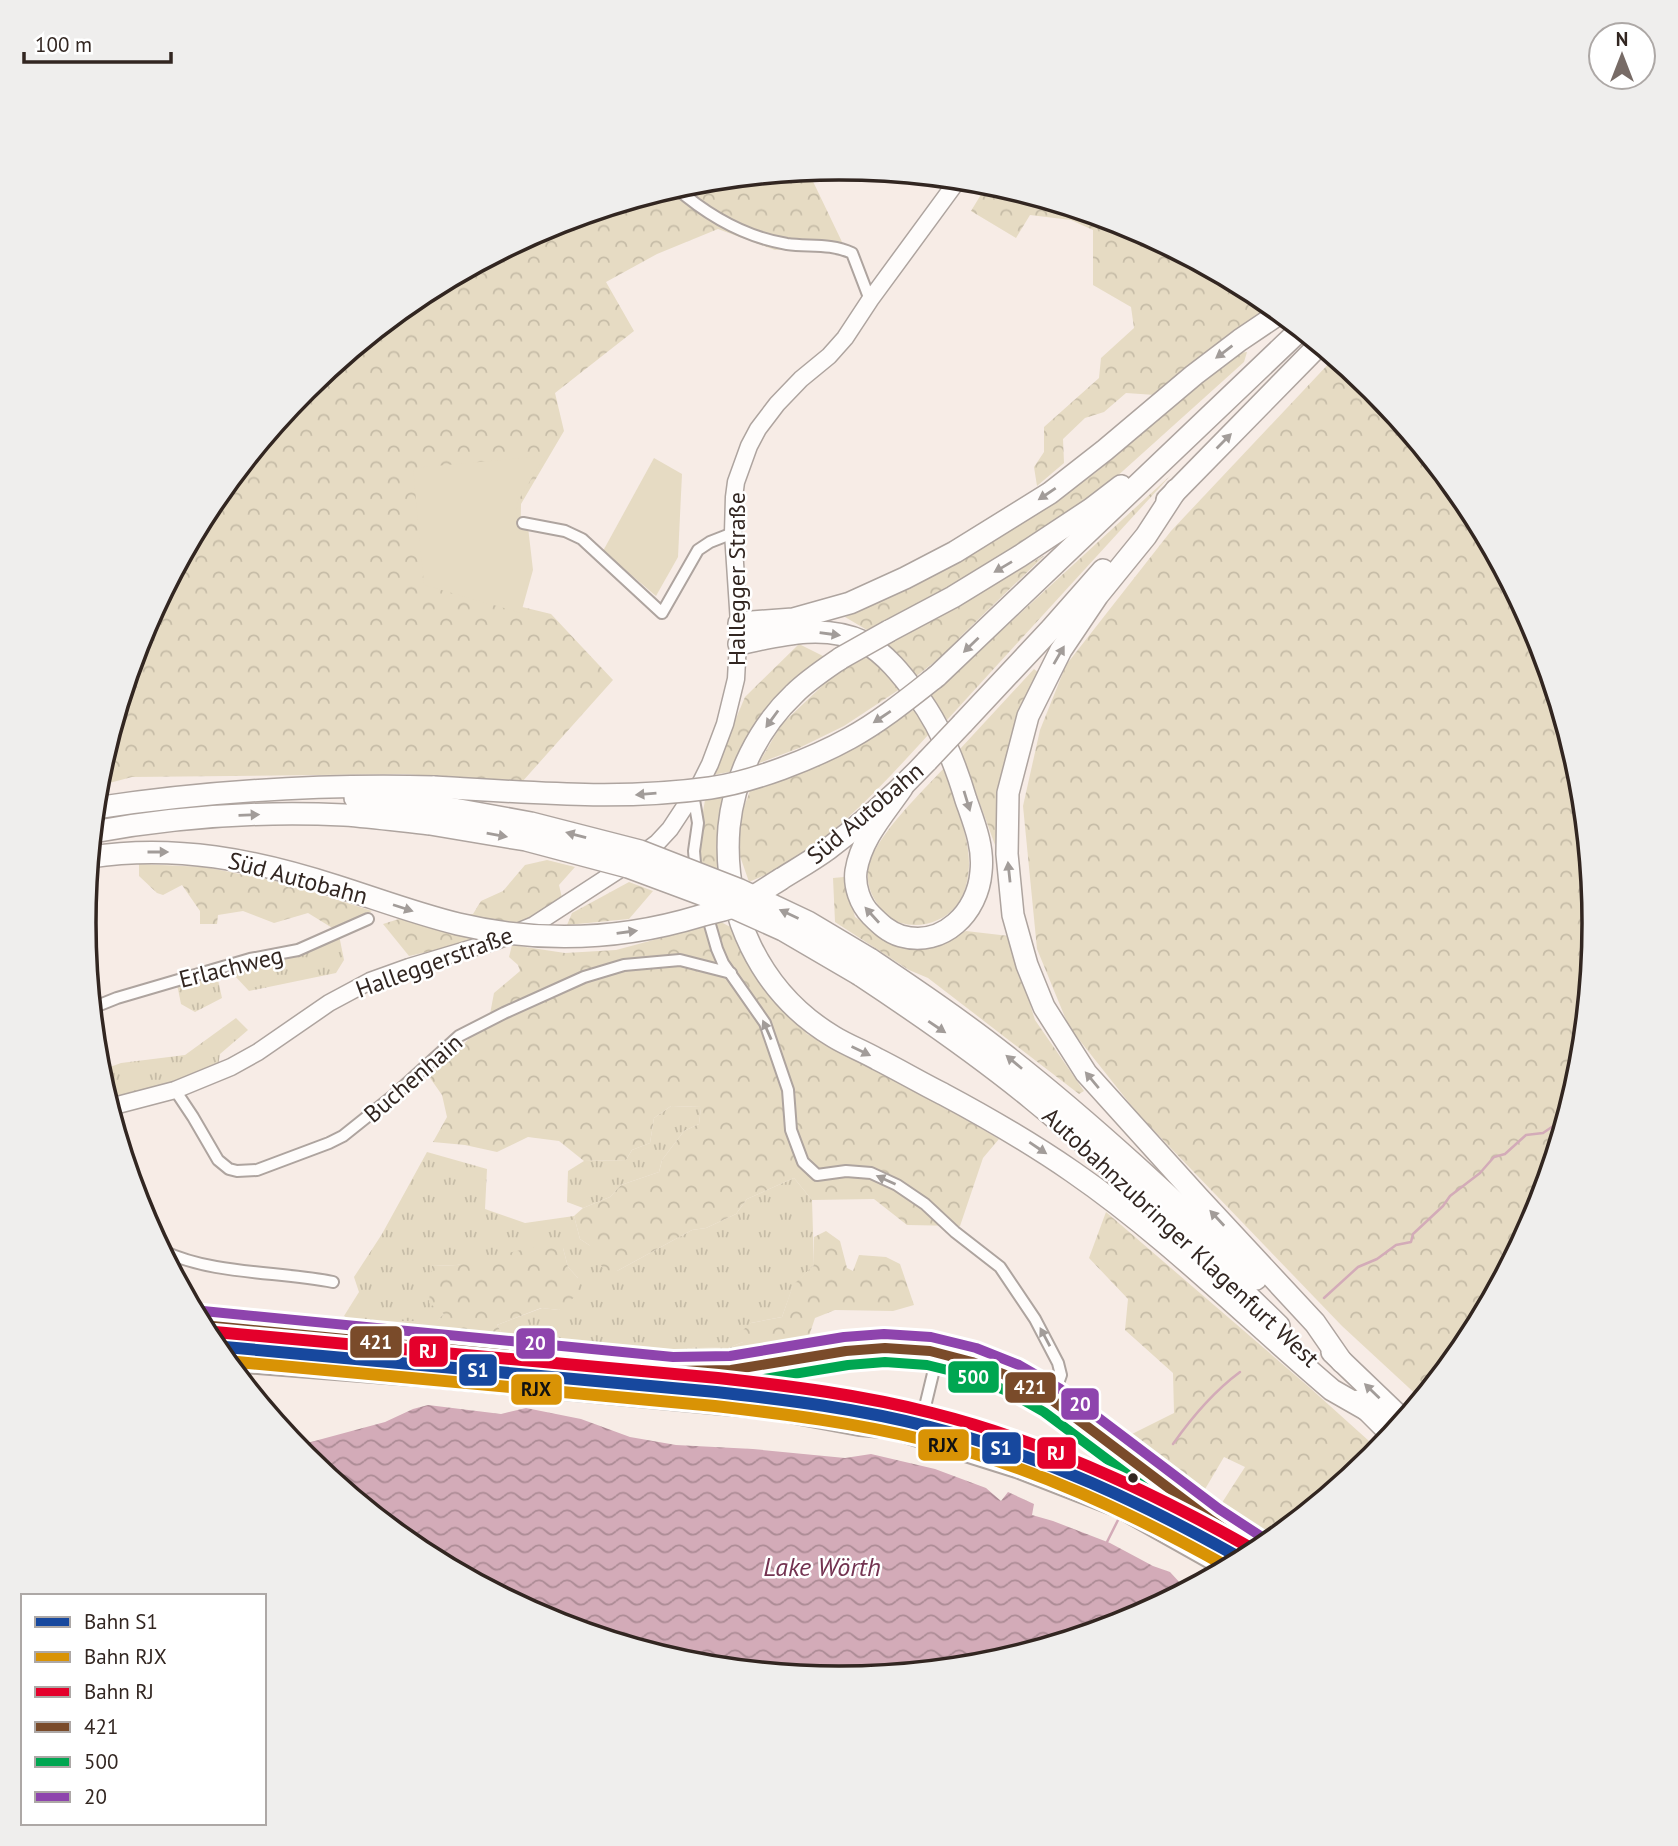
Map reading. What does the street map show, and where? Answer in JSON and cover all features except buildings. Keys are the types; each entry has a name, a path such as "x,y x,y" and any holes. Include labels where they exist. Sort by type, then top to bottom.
{"highway":[{"path":"739,634 850,603 954,552 1050,493 1194,375 1271,319"},
{"path":"106,806 208,794 384,785 432,805 633,795 712,788 793,764 850,738 894,710 937,676 1294,336"},
{"name":"Süd Autobahn","path":"100,856 172,852 246,861 284,870 457,924 523,936 557,938 631,932 674,924 740,904 826,851 902,788 1176,490 1313,352"},
{"path":"1161,462 1113,491 1091,509 1020,556 953,597 841,658 794,693 775,715 749,757 742,774 730,815 728,859 733,900 755,956 769,978 805,1016 833,1037 1031,1142 1128,1212 1332,1390 1367,1410"},
{"path":"1176,490 1146,536 1098,595 1061,650 1028,716 1008,793 1006,816 1013,915 1027,965 1044,1007 1086,1073 1137,1131 1191,1204"},
{"path":"739,634 812,632 851,637 866,643 894,666 927,709 953,759 978,835 981,856 981,873 971,908 950,928 939,934 901,936 883,928 864,908 858,892 855,874 866,838 902,788"},
{"name":"Autobahnzubringer Klagenfurt West","path":"103,831 201,818 344,815 432,805 531,823 640,851 740,890 808,922 1032,1099 1118,1172 1384,1427"},
{"name":"Autobahnzubringer Klagenfurt West","path":"865,967 1005,1055 1191,1204 1315,1323 1342,1362 1396,1414"}],"main road":[{"name":"Hallegger Straße","path":"693,793 710,764 725,724 736,679 739,634 733,533 736,482 749,446 777,404 845,338 951,190"},
{"name":"Halleggerstraße","path":"120,1105 175,1090 231,1067 330,1003 370,981 496,941 534,925 657,843 670,829 693,793"},
{"path":"215,1326 672,1371 729,1370 865,1350 898,1349 938,1353 999,1371 1030,1386 1247,1544"}],"street":[{"path":"687,197 732,226 764,239 790,244 823,245 852,253 870,300"},
{"path":"523,523 565,531 582,539 662,612 698,550 733,533"},
{"path":"693,793 698,823 694,851 696,876 717,949 723,963 765,1023 788,1090 791,1130 803,1162 817,1175 846,1171 871,1173 897,1185 925,1204 955,1232 1000,1267 1034,1319 1058,1363 1061,1375 1052,1400"},
{"name":"Erlachweg","path":"101,1004 250,958 298,950 368,919"},
{"name":"Buchenhain","path":"175,1090 218,1160 237,1171 257,1170 343,1136 393,1096 459,1036 584,976 624,965 680,960 731,973"},
{"path":"176,1257 215,1266 333,1282"},
{"path":"921,1423 938,1353"},
{"path":"244,1367 438,1382 774,1414 860,1430 892,1433 1016,1472 1119,1512 1212,1565"}],"green space":[{"path":"813,181 843,244 775,250 718,229 657,254 606,282 634,331 555,393 564,431 521,504 520,559 502,602 551,614 613,680 522,782 404,774 132,777 110,783 136,684 173,594 221,510 250,471 281,433 349,365 426,305 510,257 555,237 600,220 694,195 742,187"},
{"path":"981,195 1078,220 1168,257 1264,314 1155,395 1126,393 1104,412 1085,418 1063,439 1064,463 1037,486 1034,467 1044,452 1044,427 1099,378 1101,358 1134,328 1131,307 1093,285 1093,230 1071,220 1030,215 1016,238 971,211"},
{"path":"1247,352 1244,362 1114,479 1054,525 951,589 867,630 845,617 956,563 1094,474 1238,353"},
{"path":"1328,364 1397,433 1457,510 1505,594 1542,684 1556,731 1575,826 1582,923 1580,972 1567,1068 1542,1162 1505,1252 1457,1336 1414,1392 1342,1326 1138,1114 1069,1027 1037,949 1023,806 1040,730 1066,665 1171,531"},
{"path":"545,456 518,501 516,515 528,527 533,570 521,613 424,585 413,468"},
{"path":"654,458 682,474 678,557 656,596 603,551"},
{"path":"1171,475 947,720 930,696"},
{"path":"1045,555 960,637 950,650 915,677 884,646"},
{"path":"799,644 825,657 735,771 712,775 745,697"},
{"path":"864,657 885,666 903,687 844,726 799,748 759,763 781,725 843,666"},
{"path":"1034,669 1039,673 1000,793 995,845 960,749"},
{"path":"915,709 929,734 880,787 846,820 809,850 780,868 749,882 740,856 740,817 750,791 804,772 856,747"},
{"path":"944,768 967,843 967,882 959,902 942,918 924,924 905,924 888,917 878,905 870,888 868,870 888,830"},
{"path":"729,795 722,870 698,862 700,829 705,800"},
{"path":"547,860 575,867 559,885 563,902 525,922 481,940 409,956 383,924 399,919 473,914 481,901 503,891 525,865"},
{"path":"139,864 205,867 285,883 372,911 334,929 308,913 274,923 243,911 218,915 217,924 200,924 200,911 182,885 163,895 157,893 139,876"},
{"path":"844,877 855,917 877,931 935,946 966,931 1009,936 1035,1020 1084,1091 1079,1094 928,978 909,970 835,922 833,878"},
{"path":"629,882 653,891 629,919 567,925 572,913"},
{"path":"721,922 736,930 747,957 807,1034 878,1068 999,1139 983,1158 960,1226 907,1225 874,1199 812,1200 794,1178 747,1199 736,1214 706,1228 692,1230 617,1271 604,1270 589,1245 580,1239 574,1216 583,1208 610,1197 621,1185 659,1172 662,1160 684,1131 699,1124 701,1107 671,1106 654,1118 650,1143 632,1150 626,1160 584,1161 559,1141 528,1137 497,1152 433,1142 447,1117 442,1095 428,1075 452,1058 490,1014 494,993 520,971 518,965 509,957 512,945 565,953 616,950"},
{"path":"339,935 344,960 336,973 249,991 234,975 218,980 222,998 195,1012 181,1004 177,984"},
{"path":"236,1018 248,1030 220,1054 218,1066 182,1082 118,1098 111,1067 185,1055"},
{"path":"671,1106 701,1107 699,1124 684,1131 662,1160 659,1172 621,1185 610,1197 583,1208 567,1202 568,1171 584,1161 626,1160 632,1150 650,1143 654,1118"},
{"path":"427,1152 487,1169 485,1209 525,1223 574,1216 580,1239 617,1271 692,1230 706,1228 736,1214 747,1199 794,1178 812,1200 814,1265 793,1286 782,1317 751,1323 743,1342 728,1348 699,1347 670,1351 503,1335 497,1325 542,1308 559,1310 578,1278 568,1267 563,1248 457,1265 432,1266 444,1314 432,1326 411,1321 354,1322 344,1316 359,1292 354,1277 382,1234"},
{"path":"1106,1212 1370,1442 1329,1481 1291,1512 1255,1538 1247,1534 1216,1512 1245,1467 1224,1457 1198,1501 1124,1438 1174,1413 1173,1373 1125,1330 1128,1299 1089,1258"},
{"path":"826,1231 840,1241 847,1268 853,1271 859,1255 886,1257 900,1264 914,1305 893,1311 835,1310 815,1318 805,1348 735,1361 668,1363 352,1328 354,1322 411,1321 432,1325 444,1314 429,1303 432,1266 457,1265 547,1244 563,1248 568,1267 578,1278 578,1294 559,1310 541,1308 497,1325 503,1335 670,1351 699,1347 728,1348 743,1342 743,1330 751,1323 782,1317 793,1285 814,1265 814,1237"}],"water":[{"name":"Lake Wörth","path":"428,1405 501,1414 526,1408 581,1419 630,1437 676,1445 845,1458 871,1454 935,1469 986,1488 1001,1501 1008,1492 1034,1504 1032,1515 1110,1543 1170,1572 1180,1583 1078,1626 984,1651 936,1659 839,1666 790,1664 694,1651 600,1626 510,1589 426,1541 349,1481 309,1443 385,1422"}],"waterway":[{"path":"1324,1298 1358,1267 1377,1259 1396,1245 1411,1242 1413,1234 1450,1196 1480,1173 1494,1157 1505,1154 1526,1135 1543,1133 1553,1126"},
{"path":"1173,1444 1204,1405 1240,1372"},
{"path":"1107,1542 1119,1518"}],"rail line":[{"name":"RJ","path":"219,1332 718,1378 879,1401 974,1424 1055,1453 1134,1487 1245,1545"},
{"name":"S1","path":"229,1347 716,1392 877,1415 971,1438 1051,1466 1129,1500 1231,1553"},
{"name":"RJX","path":"241,1362 715,1406 899,1434 965,1451 1043,1477 1118,1510 1218,1561"}],"transit line":[{"name":"20","path":"206,1311 673,1357 730,1356 844,1337 884,1334 931,1337 976,1348 1019,1365 1059,1388 1219,1509 1260,1535"},
{"name":"421","path":"215,1326 672,1371 731,1370 846,1351 885,1348 930,1351 972,1362 1013,1378 1052,1400 1247,1544"},
{"name":"500","path":"225,1341 672,1385 733,1384 848,1365 885,1362 927,1365 968,1375 1007,1391 1044,1412 1233,1552"}]}
